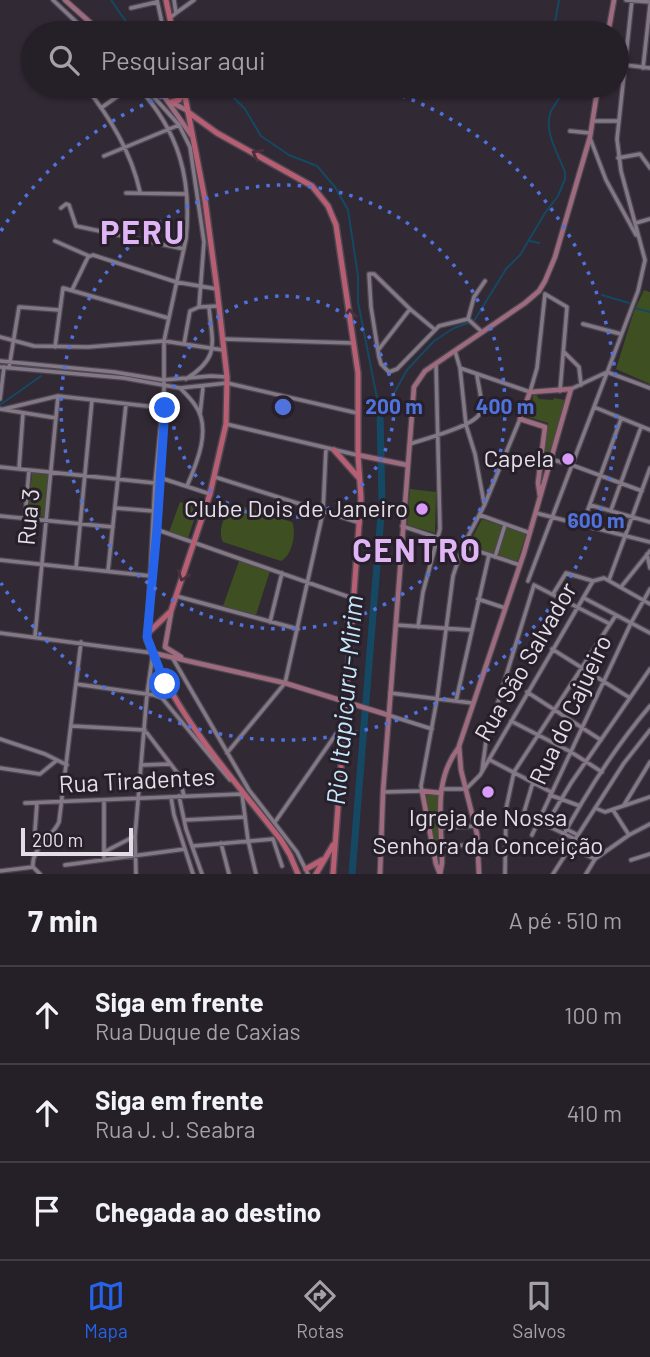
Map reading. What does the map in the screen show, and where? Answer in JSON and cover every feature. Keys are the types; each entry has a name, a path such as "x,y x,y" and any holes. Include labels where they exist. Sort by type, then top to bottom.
{"main road":[{"path":"166,0 171,21"},
{"path":"169,100 180,98"},
{"path":"186,98 217,289 227,380 226,424 215,477 171,611 147,637 165,684 182,711 281,840 298,874"},
{"path":"188,112 211,129 303,179 323,198 336,225 359,384 361,498 333,874"},
{"path":"193,144 200,128 211,129"},
{"path":"334,450 359,478"},
{"path":"316,874 335,842"},
{"path":"307,871 326,857"},
{"path":"326,857 334,861"}],"street":[{"path":"53,0 75,21"},
{"path":"65,0 89,21"},
{"path":"174,0 176,13"},
{"path":"170,18 192,0"},
{"path":"610,21 614,0"},
{"path":"626,0 650,4 643,68"},
{"path":"131,8 157,1 162,21"},
{"path":"629,28 632,1"},
{"path":"629,66 650,68"},
{"path":"94,98 126,148 140,192"},
{"path":"101,108 116,98"},
{"path":"147,98 171,130 182,165 186,194 187,232 164,341 161,478 158,484"},
{"path":"155,98 193,144"},
{"path":"380,874 386,715 396,625 405,464 410,444 414,387 420,375 539,291 555,257 590,135 596,98"},
{"path":"528,580 638,291 645,266 618,158 621,98"},
{"path":"169,100 193,144"},
{"path":"169,100 188,112"},
{"path":"593,121 618,121"},
{"path":"104,156 179,125"},
{"path":"570,131 590,135"},
{"path":"590,135 597,160 619,206 634,226"},
{"path":"618,158 640,154 647,158 650,168"},
{"path":"126,193 186,194"},
{"path":"198,307 208,247 202,200"},
{"path":"619,206 630,203"},
{"path":"61,208 64,204 69,205 76,226 184,249"},
{"path":"634,226 650,219"},
{"path":"55,241 176,282 217,289"},
{"path":"72,290 91,255"},
{"path":"434,329 374,274 369,274 378,350 381,363 387,371 393,372 434,329 446,323 471,321"},
{"path":"482,333 471,321 473,300 485,281"},
{"path":"55,347 63,288 168,318"},
{"path":"539,291 567,307 560,390"},
{"path":"545,294 537,368 530,392 491,490 463,546 451,584 437,699 421,786 440,874 441,791 447,765 459,746 517,575 571,389"},
{"path":"184,344 189,313 198,307 219,306"},
{"path":"9,368 19,307 59,310"},
{"path":"184,380 208,362 212,348 209,307"},
{"path":"378,350 410,309"},
{"path":"583,324 621,334"},
{"path":"0,337 34,346 88,347 164,341 224,351"},
{"path":"222,339 354,343"},
{"path":"456,351 466,425 484,506"},
{"path":"564,351 579,367 581,386"},
{"path":"0,361 114,372 163,380 216,376 359,414"},
{"path":"418,627 423,592 438,537 436,364"},
{"path":"0,399 2,367 124,378 180,388 203,387 227,380"},
{"path":"460,368 530,392 571,389 607,372 650,388"},
{"path":"410,444 466,425 480,413 477,374"},
{"path":"187,486 197,464 201,441 203,387"},
{"path":"180,388 195,405 200,416"},
{"path":"2,409 58,396 163,408"},
{"name":"Rua 3","path":"35,636 58,396"},
{"path":"76,568 92,400"},
{"path":"108,571 126,404"},
{"path":"594,407 650,430"},
{"path":"2,409 55,418"},
{"path":"19,469 23,413"},
{"path":"520,419 545,427 538,483 540,496"},
{"path":"583,523 621,419"},
{"path":"226,424 405,464"},
{"path":"611,510 641,427"},
{"path":"142,650 147,637 162,432"},
{"path":"227,752 285,683 323,512 326,448"},
{"path":"542,457 642,491"},
{"path":"0,467 158,484"},
{"path":"610,580 650,468"},
{"path":"24,518 29,470"},
{"path":"215,477 360,523"},
{"path":"161,478 210,494"},
{"path":"482,488 491,490"},
{"path":"590,505 650,522"},
{"path":"115,508 156,511"},
{"path":"536,513 650,542"},
{"path":"480,515 530,533"},
{"path":"0,516 113,527"},
{"path":"495,558 505,525"},
{"path":"402,526 520,565"},
{"path":"155,529 353,598"},
{"path":"621,587 648,553"},
{"path":"648,553 650,568"},
{"path":"456,701 489,555"},
{"path":"0,560 151,576"},
{"path":"270,623 282,573"},
{"path":"553,594 563,575 570,573 593,581 600,578 610,580 650,604"},
{"path":"517,575 610,624"},
{"name":"Rua São Salvador","path":"466,789 490,760 510,721 593,581"},
{"path":"482,771 486,741 534,585"},
{"name":"Rua do Cajueiro","path":"532,835 631,623 650,589"},
{"path":"176,596 298,629"},
{"path":"584,598 650,633"},
{"path":"478,600 505,608"},
{"path":"171,611 164,646 185,659"},
{"path":"148,615 156,625"},
{"path":"505,874 506,809 514,772 616,615"},
{"path":"396,625 471,630"},
{"path":"0,633 142,650 185,659 285,683 432,729"},
{"path":"33,867 35,853 57,827 81,642"},
{"path":"552,649 630,698"},
{"path":"136,874 135,836 147,694 154,654"},
{"path":"172,657 227,752 245,793 248,840 256,874"},
{"path":"577,837 547,825 586,761 650,669"},
{"path":"76,684 158,696 165,701 200,747 275,822 307,871"},
{"path":"527,692 601,740"},
{"path":"390,693 472,703"},
{"path":"557,847 602,772 650,706"},
{"path":"510,721 602,772"},
{"path":"275,822 343,724"},
{"path":"72,726 145,730"},
{"path":"145,730 181,778 186,830 201,872 192,873 171,797"},
{"path":"553,874 650,730"},
{"path":"0,739 46,754 67,765"},
{"path":"459,746 460,766 476,826 479,874"},
{"name":"Rua São Salvador","path":"490,760 561,800 580,806"},
{"path":"0,768 40,774 56,761"},
{"path":"624,806 650,762"},
{"path":"142,765 170,764"},
{"path":"522,819 533,782"},
{"path":"383,792 466,789"},
{"name":"Rua Tiradentes","path":"25,803 245,793"},
{"path":"595,808 601,812 612,810 650,797"},
{"path":"104,801 104,859"},
{"path":"35,830 37,803"},
{"path":"612,810 629,835"},
{"path":"184,820 246,817"},
{"path":"586,874 595,859 650,824"},
{"path":"442,828 476,826"},
{"path":"179,831 186,830"},
{"path":"104,852 135,836"},
{"path":"192,846 274,840 282,866"},
{"path":"221,843 229,874"},
{"path":"442,846 478,844"},
{"path":"571,848 595,859"},
{"path":"65,865 185,849"},
{"path":"631,860 650,854"},
{"path":"436,864 442,863"},
{"path":"0,871 33,867"},
{"path":"33,867 40,874"}],"green space":[{"path":"644,290 650,292 650,384 616,369 634,311"},
{"path":"535,393 539,399 565,400 551,454 543,451 548,423 525,416"},
{"path":"32,473 48,475 44,517 28,515"},
{"name":"Clube Dois de Janeiro","path":"410,489 436,492 435,533 407,525"},
{"path":"180,502 198,508 188,538 169,532"},
{"path":"235,504 292,522 292,543 285,558 281,561 223,542 222,523 230,505"},
{"path":"482,519 526,534 517,563 468,546"},
{"path":"239,561 270,571 256,615 223,606"},
{"path":"427,792 437,793 439,796 441,861 438,862 426,795"}],"waterway":[{"name":"Rio Itapicuru-Mirim","path":"111,0 126,21"},
{"path":"555,21 559,0"},
{"name":"Rio Itapicuru-Mirim","path":"234,98 245,109 261,136 289,155 317,166 335,187 348,210 358,276 358,302 380,413"},
{"path":"380,414 407,370 434,341 454,328 474,321 506,269 520,255 558,196 565,172 552,142 549,119 560,98"},
{"path":"530,241 539,243"},
{"path":"602,295 629,303"},
{"path":"635,308 650,312"},
{"path":"80,372 157,381"},
{"path":"0,405 41,376"},
{"name":"Rio Itapicuru-Mirim","path":"352,874 382,503 380,414"}],"place":[{"name":"Capela","path":"568,459"},
{"name":"Clube Dois de Janeiro","path":"422,509"},
{"name":"Igreja de Nossa Senhora da Conceição","path":"488,792"}],"district":[{"name":"PERU","path":"143,233"},
{"name":"CENTRO","path":"417,551"}],"route":[{"path":"165,408 147,637 165,684"}]}
